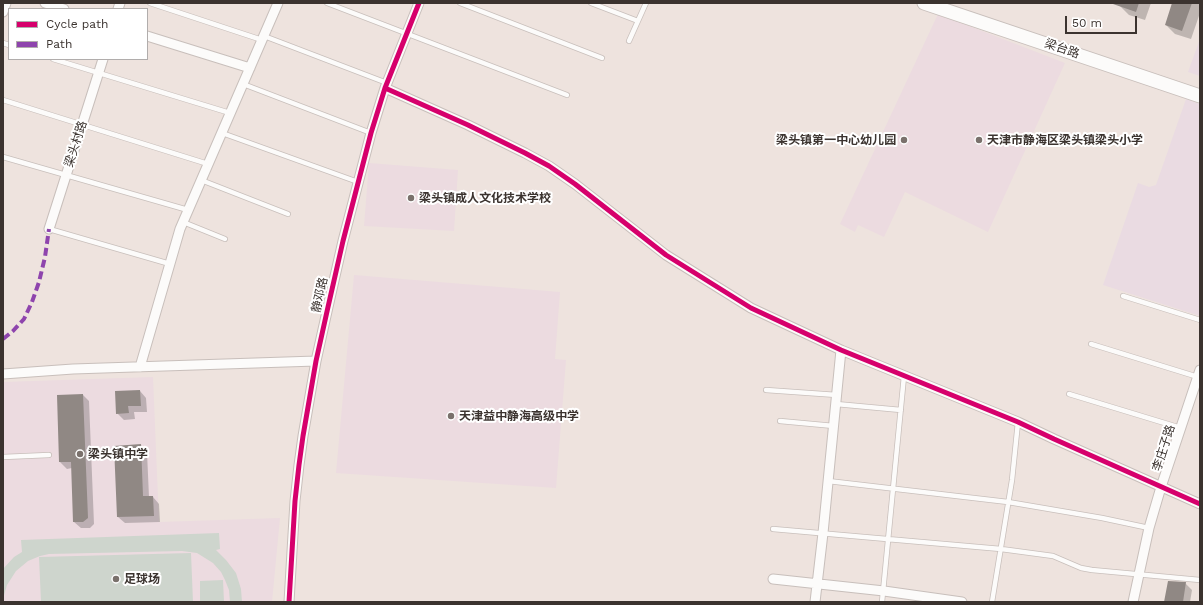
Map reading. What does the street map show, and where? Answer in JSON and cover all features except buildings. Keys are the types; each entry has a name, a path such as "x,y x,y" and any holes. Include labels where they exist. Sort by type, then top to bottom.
{"main road":[{"name":"梁台路","path":"924,3 1200,96"},
{"name":"梁台路","path":"943,3 1200,88"}],"street":[{"path":"3,12 6,3"},
{"path":"45,3 61,8"},
{"path":"140,367 180,228 278,3"},
{"name":"静邓路","path":"290,602 295,501 303,436 316,361 341,248 371,133 386,85 420,3"},
{"path":"148,36 250,68"},
{"name":"梁头村路","path":"48,229 103,60"},
{"path":"386,85 549,166 575,184 666,255 751,308 841,350 1018,422 1200,504"},
{"path":"815,602 841,350"},
{"path":"3,374 73,369 316,361"},
{"name":"李庄子路","path":"1133,602 1149,528 1161,487 1199,374"},
{"path":"773,579 884,591 938,600 962,602"}],"lane":[{"path":"150,3 263,38 386,85"},
{"path":"327,3 566,96"},
{"path":"460,3 602,58"},
{"path":"591,3 638,21"},
{"path":"630,41 646,3"},
{"path":"57,60 230,113"},
{"path":"243,84 371,133"},
{"path":"3,100 208,164"},
{"path":"222,133 358,182"},
{"path":"3,157 188,210"},
{"path":"201,180 288,214"},
{"path":"183,222 225,239"},
{"path":"48,229 170,264"},
{"path":"1123,296 1200,320"},
{"path":"1091,344 1199,374"},
{"path":"882,602 904,376"},
{"path":"766,390 837,395"},
{"path":"1069,394 1181,428"},
{"path":"836,404 901,410"},
{"path":"780,421 834,426"},
{"path":"992,602 1012,480 1018,422"},
{"path":"3,457 49,455"},
{"path":"828,481 1008,502 1102,518 1149,528"},
{"path":"773,529 1001,549 1053,556 1081,568 1200,580"}],"shaded area":[{"name":"天津市静海区梁头镇梁头小学","path":"938,14 1065,63 988,232 905,192 884,237 858,225 855,232 840,224"},
{"path":"1200,39 1200,76 1188,72"},
{"path":"1186,99 1200,104 1200,316 1103,285 1138,183 1149,187 1156,185"},
{"name":"梁头镇成人文化技术学校","path":"369,163 458,170 454,231 364,226"},
{"name":"天津益中静海高级中学","path":"354,275 560,292 555,359 566,360 556,488 336,473"},
{"name":"梁头镇中学","path":"153,377 159,522 280,518 272,602 3,602 3,382"},
{"path":"219,533 220,549 216,550 236,573 241,589 242,602 230,602 229,590 225,580 221,572 213,563 197,553 182,551 49,554 40,556 28,561 16,571 7,585 3,599 3,569 14,557 22,552 21,540"},
{"name":"足球场","path":"191,553 193,602 41,602 39,557"},
{"path":"223,580 224,602 200,602 200,581"}],"marked path":[{"path":"3,339 24,319 32,302 45,257 49,229"}],"cycle path":[{"path":"289,602 295,501 299,465 316,361 343,241 371,133 385,88 419,3"},
{"path":"385,88 468,125 549,166 575,184 666,255 751,308 841,350 1018,422 1200,504"}],"place":[{"name":"梁头镇第一中心幼儿园","path":"904,140"},
{"name":"天津市静海区梁头镇梁头小学","path":"979,140"},
{"name":"梁头镇成人文化技术学校","path":"411,198"},
{"name":"天津益中静海高级中学","path":"451,416"},
{"name":"梁头镇中学","path":"80,454"},
{"name":"足球场","path":"116,579"}]}
